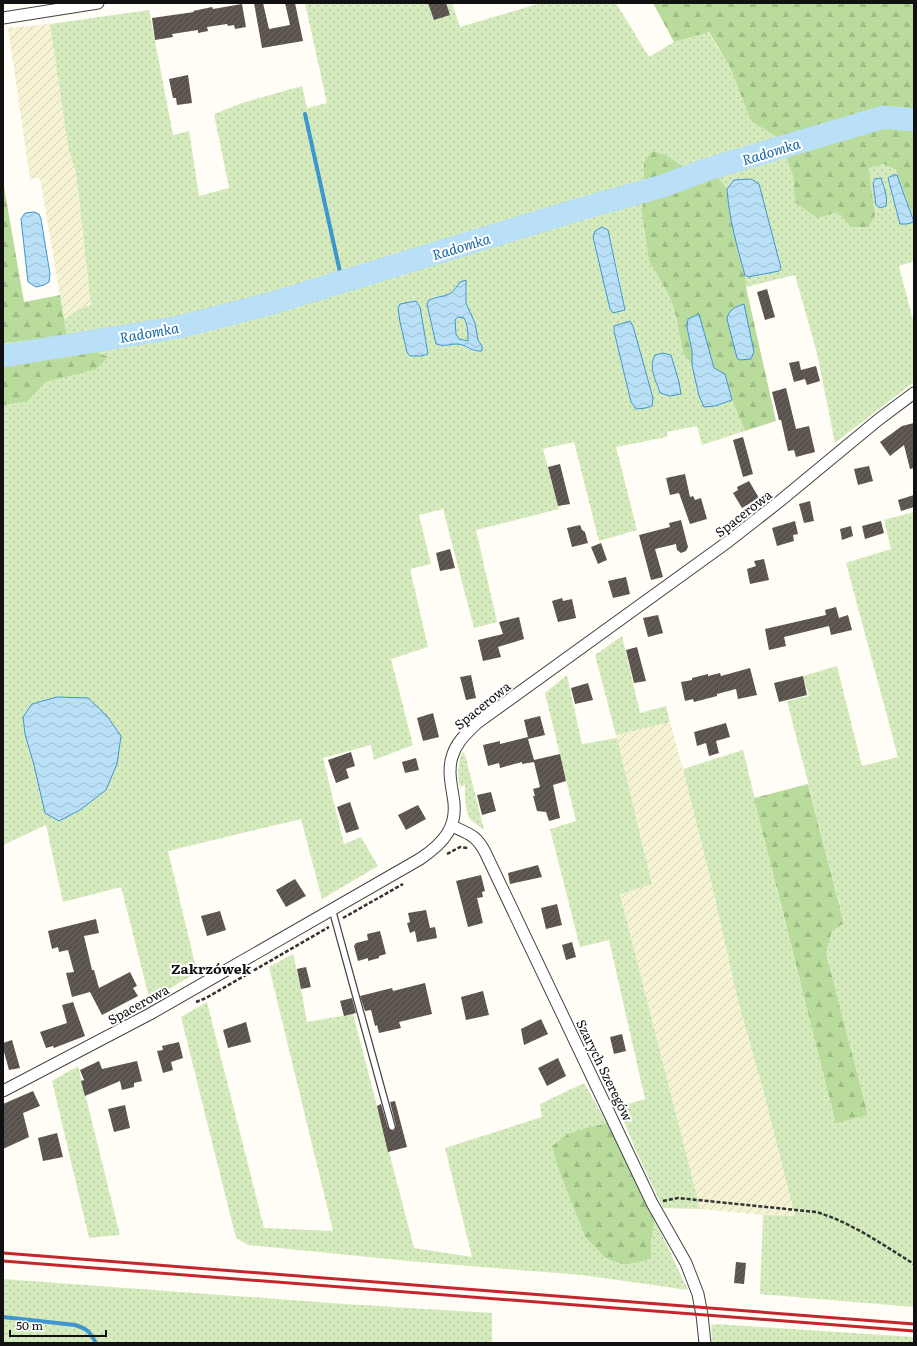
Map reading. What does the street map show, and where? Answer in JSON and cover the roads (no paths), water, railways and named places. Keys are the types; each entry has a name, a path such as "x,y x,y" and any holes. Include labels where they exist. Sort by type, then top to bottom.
{"street":[{"path":"3,18 98,3"},
{"name":"Spacerowa","path":"3,1091 150,1014 425,855 438,846 452,826 454,818 450,764 454,750 463,736 477,723 756,521 860,434 914,393"},
{"name":"Szarych Szeregów","path":"452,826 477,840 485,852 652,1202 686,1263 698,1294 705,1343"}],"lane":[{"path":"332,908 392,1127"}],"water":[{"path":"893,175 897,175 914,222 900,224 888,178"},
{"path":"881,178 885,192 886,206 880,208 876,205 873,183 875,179"},
{"path":"751,179 759,184 781,268 779,271 748,277 745,275 736,243 731,222 727,189 734,180"},
{"path":"34,212 39,214 41,219 50,274 49,282 36,287 28,282 21,219 25,213"},
{"path":"602,227 608,230 625,310 613,313 610,309 593,237 595,231"},
{"path":"466,280 466,303 475,323 478,340 482,346 482,351 458,344 436,344 427,304 429,300 449,294 460,282","holes":["458,317 464,318 468,329 468,341 459,339 456,334 455,320"]},
{"path":"416,301 420,307 428,354 421,356 410,356 407,352 398,308 400,304"},
{"path":"744,304 754,352 751,359 740,360 737,358 727,319 729,313 733,309"},
{"path":"699,314 714,368 725,374 732,400 715,406 704,407 699,396 692,365 692,351 687,327 688,319"},
{"path":"630,321 633,326 653,398 652,406 646,408 636,409 631,402 614,331 614,326"},
{"path":"663,353 671,355 681,394 670,396 660,393 653,374 652,365 655,355"},
{"path":"57,697 88,698 107,716 121,736 117,764 106,790 80,810 59,821 45,813 25,734 23,717 32,704"}],"waterway":[{"path":"305,114 342,281"},
{"name":"Radomka","path":"3,356 179,327 269,304 574,211 663,186 708,169 884,117 914,120"},
{"path":"3,1317 75,1325 88,1331 96,1343"}],"railway":[{"path":"3,1253 914,1324"},
{"path":"3,1261 914,1331"}],"district":[{"name":"Zakrzówek","path":"211,968"}]}
